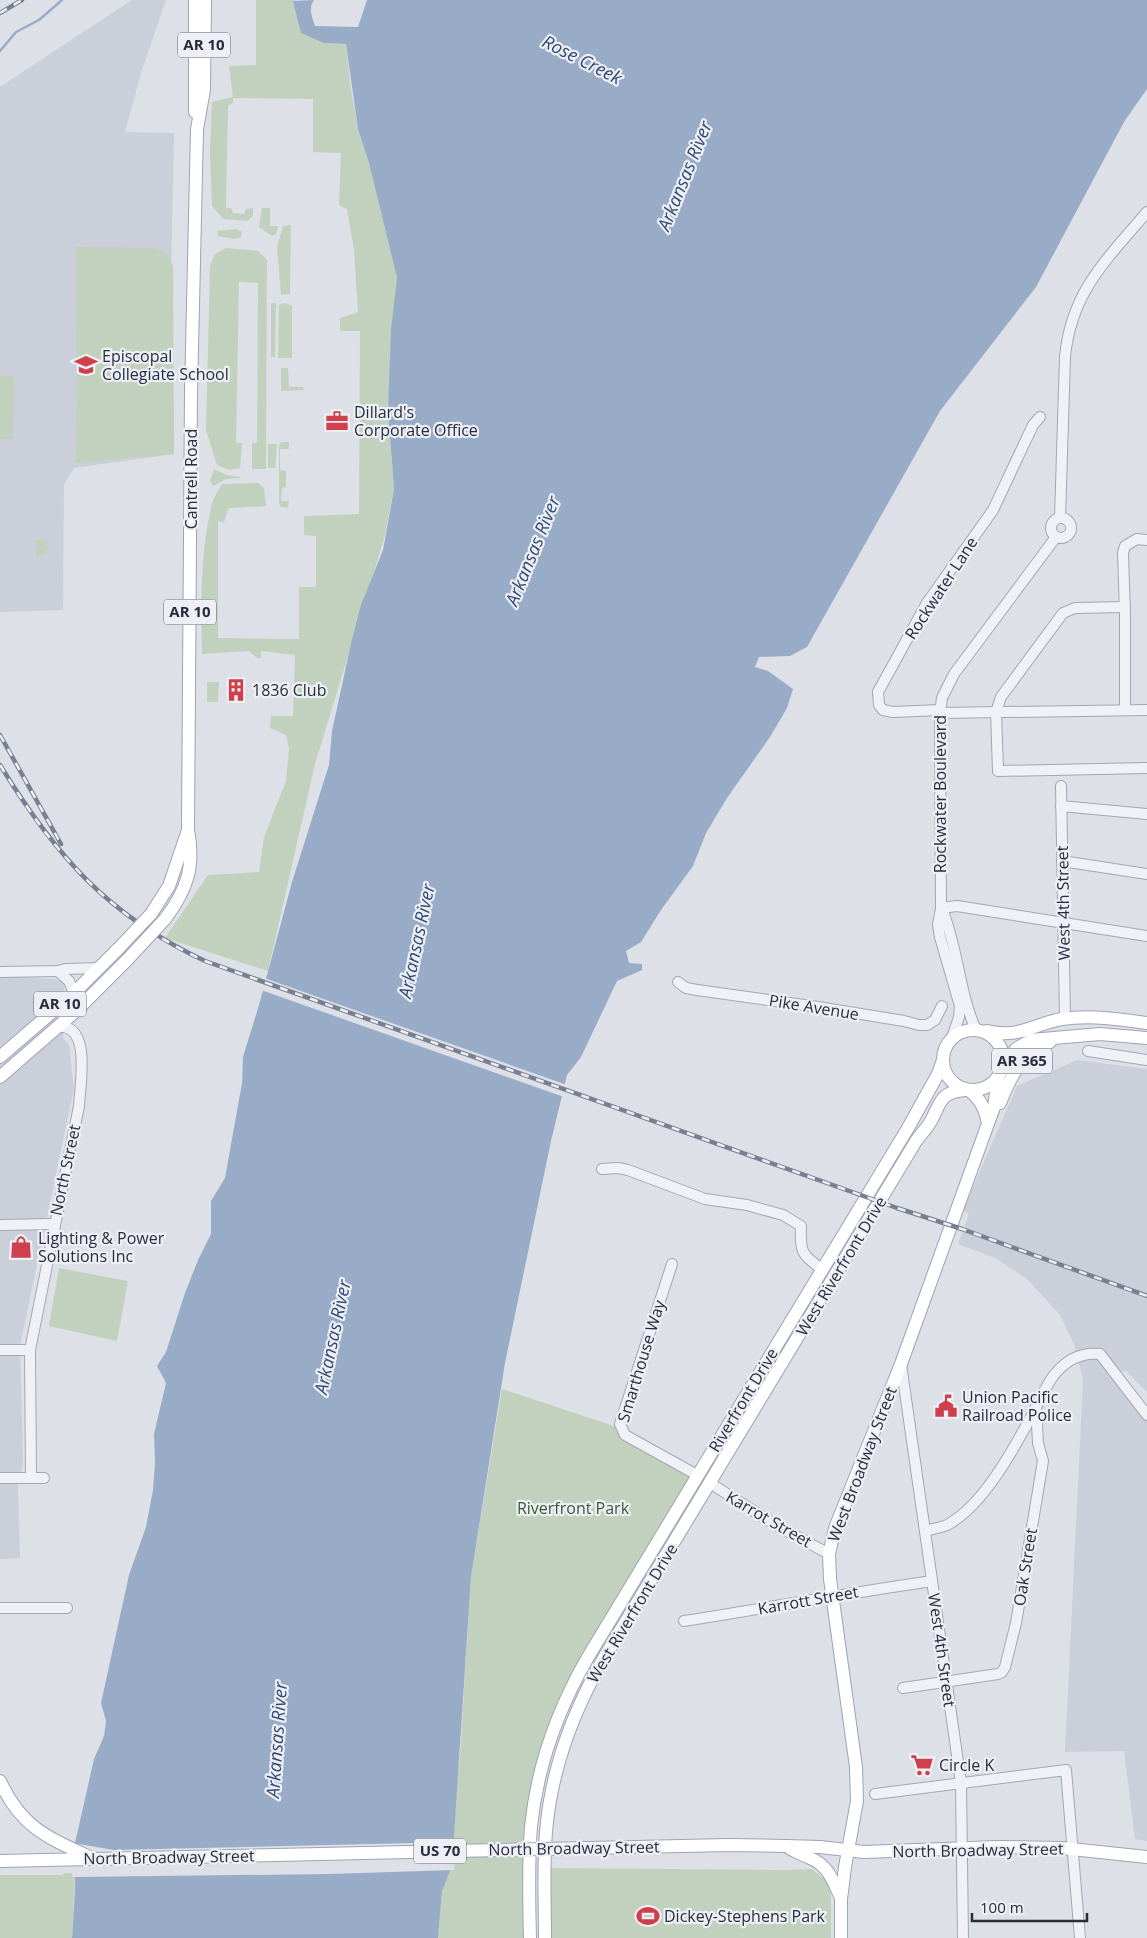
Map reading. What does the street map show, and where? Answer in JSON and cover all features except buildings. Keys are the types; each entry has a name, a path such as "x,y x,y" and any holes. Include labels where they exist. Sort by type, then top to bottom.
{"main road":[{"name":"Cantrell Road","path":"195,0 199,90"},
{"name":"Cantrell Road","path":"188,830 191,402 197,129 205,0"},
{"name":"AR 10","path":"0,1057 74,993 151,914 169,886 188,830"},
{"name":"AR 10","path":"0,1077 63,1024 103,985 174,907 190,869 192,854 188,830"},
{"name":"AR 365","path":"952,1038 964,1031 979,1030 998,1034 1017,1033 1045,1023 1065,1019 1119,1019 1147,1023"},
{"path":"979,1030 994,1037 1002,1048 1004,1056 1000,1074"},
{"name":"AR 365","path":"988,1124 998,1109 1010,1078 1022,1061 1039,1046 1062,1038 1100,1034 1147,1038"},
{"path":"952,1038 946,1045 943,1060 947,1074 951,1081 968,1090 980,1100 988,1124"},
{"path":"968,1090 987,1086 1000,1074 1012,1054 1024,1044 1032,1040 1062,1038"},
{"name":"Riverfront Drive","path":"530,1938 529,1857 536,1791 559,1715 579,1672 696,1475 908,1128 938,1074 943,1060"},
{"name":"West Broadway Street","path":"841,1938 841,1899 847,1850 855,1814 857,1779 832,1596 829,1554 836,1528 901,1364 988,1124 994,1107 1000,1074"},
{"name":"West Riverfront Drive","path":"545,1938 546,1831 554,1779 577,1708 594,1675 913,1147 930,1122 942,1098 950,1092 968,1090"},
{"path":"696,1475 710,1483"},
{"path":"0,1781 14,1808 26,1822 40,1833 94,1859"},
{"name":"North Broadway Street","path":"0,1861 728,1845 786,1846 864,1852 1017,1847 1073,1849 1147,1857"},
{"name":"US 70","path":"786,1846 798,1854 820,1862 829,1871 841,1899"}],"street":[{"name":"Rockwater Boulevard","path":"1060,518 1065,357 1071,321 1093,277 1147,212"},
{"name":"Rockwater Lane","path":"940,712 893,712 883,710 879,705 878,692 926,603 993,510 1033,425 1040,417"},
{"name":"Rockwater Boulevard","path":"1060,518 1070,524 1070,533 1064,538 1056,537 1051,530 1051,526 1060,518"},
{"name":"Rockwater Boulevard","path":"952,1038 957,1027 960,1012 959,1001 943,949 938,925 941,908 940,712 946,688 954,674 1056,537"},
{"path":"1125,710 1123,553 1125,546 1137,539 1147,540"},
{"path":"1125,607 1075,608 1063,613 1000,697 996,712 998,770 1147,768"},
{"path":"940,712 1147,710"},
{"name":"West 4th Street","path":"1061,786 1065,1019"},
{"path":"1061,806 1147,814"},
{"path":"1062,861 1147,874"},
{"path":"941,908 957,906 1147,936"},
{"name":"Rockwater Boulevard","path":"941,908 948,924 969,1012 979,1030"},
{"path":"0,972 99,968"},
{"path":"58,971 70,981 74,993"},
{"name":"Pike Avenue","path":"678,982 686,988 818,1007 919,1026 928,1025 935,1020 942,1006"},
{"name":"North Street","path":"31,1478 30,1350 78,1106 80,1086 79,1040 74,1030 63,1024"},
{"path":"1088,1051 1147,1060"},
{"path":"602,1169 618,1168 628,1170 705,1199 747,1206 783,1215 800,1226 801,1250 809,1260 822,1268"},
{"path":"0,1225 54,1224"},
{"name":"Smarthouse Way","path":"672,1264 620,1424 626,1435 696,1475"},
{"path":"0,1350 30,1350"},
{"path":"925,1531 948,1524 975,1501 997,1475 1052,1378 1065,1365 1078,1356 1100,1354 1147,1415"},
{"name":"West 4th Street","path":"901,1364 961,1783 963,1938"},
{"name":"Oak Street","path":"947,1682 1002,1672 1016,1623 1043,1461 1038,1443 1036,1406"},
{"path":"1019,1439 1038,1443"},
{"path":"0,1478 44,1478"},
{"name":"Karrot Street","path":"710,1483 774,1524 829,1554"},
{"name":"Karrott Street","path":"684,1621 932,1581"},
{"path":"0,1608 67,1608"},
{"path":"903,1688 947,1682"},
{"path":"875,1794 1066,1770 1080,1938"}],"shaded area":[{"name":"Episcopal Collegiate School","path":"132,0 166,0 142,70 125,132 174,133 171,276 174,454 74,468 64,485 63,610 0,612 0,87"},
{"path":"0,976 64,980 63,1038 69,1044 74,1088 20,1346 23,1463 18,1487 20,1558 0,1559"},
{"path":"1077,1060 1147,1069 1147,1392 1126,1371 1112,1374 1147,1421 1147,1841 1135,1839 1124,1751 1065,1752 1083,1380 1074,1344 1060,1315 1027,1279 995,1258 958,1244 969,1214 963,1210 1017,1086"}],"green space":[{"path":"256,0 294,0 324,43 346,44 358,129 369,163 397,278 388,410 394,488 384,539 315,764 268,971 165,938 208,875 259,872 264,837 286,781 289,748 286,735 270,728 271,716 293,716 295,655 261,651 261,658 257,658 249,651 202,654 203,562 207,526 214,499 222,484 258,483 264,488 266,506 229,508 224,522 218,521 218,638 299,639 299,587 316,587 316,536 304,535 304,516 359,514 360,331 340,331 340,318 358,312 354,250 347,209 339,205 341,153 313,152 313,99 233,98 233,103 228,106 226,208 231,208 233,213 244,214 246,209 253,208 253,216 247,221 223,219 212,206 210,152 212,102 233,97 229,66 256,65"},
{"path":"262,208 270,208 270,226 278,226 276,234 272,236 259,227"},
{"path":"291,225 290,294 281,295 277,247 283,226"},
{"path":"236,229 242,232 241,237 235,239 218,236 217,231"},
{"path":"76,247 153,248 164,252 173,266 174,454 75,463 77,405"},
{"path":"226,248 258,251 267,260 266,469 252,469 252,443 257,443 258,283 239,282 236,443 242,443 240,468 230,470 217,465 206,430 210,266 215,254"},
{"path":"271,303 276,303 275,357 271,357"},
{"path":"285,303 292,306 292,358 278,358 279,305"},
{"path":"281,368 288,368 289,387 303,387 304,390 281,391"},
{"path":"0,376 14,376 13,439 0,439"},
{"path":"281,442 289,442 289,449 280,449 280,470 286,471 286,487 282,488 281,501 289,501 288,508 281,507 279,503 279,446"},
{"path":"268,444 277,444 275,468 268,468"},
{"path":"214,469 226,475 240,478 226,479 213,486 210,480"},
{"path":"41,538 46,540 48,548 44,554 36,557 36,540 41,540"},
{"path":"207,682 219,682 218,702 207,702"},
{"path":"59,1268 128,1281 117,1341 49,1326"},
{"name":"Riverfront Park","path":"502,1389 620,1428 697,1475 588,1657 549,1743 531,1831 531,1938 438,1938 442,1891 452,1866 471,1577"},
{"name":"Dickey-Stephens Park","path":"547,1868 812,1869 829,1883 831,1938 550,1938"},
{"path":"65,1873 75,1873 72,1938 0,1938 0,1875 62,1875"}],"water":[{"name":"Arkansas River","path":"314,0 311,10 315,26 358,27 367,0 1147,0 1147,89 1124,122 1036,287 940,411 807,647 790,656 759,657 755,667 768,671 793,689 787,708 770,737 727,798 706,833 693,866 661,910 641,942 626,951 629,963 642,964 642,970 617,981 581,1057 567,1075 551,1141 505,1363 471,1577 452,1866 442,1891 438,1938 72,1938 75,1843 94,1759 104,1736 106,1721 101,1703 129,1575 146,1527 153,1490 155,1463 154,1434 166,1383 157,1366 166,1352 185,1293 211,1234 211,1201 225,1178 242,1083 243,1057 292,882 329,765 332,731 352,639 361,605 383,550 394,489 388,410 391,329 397,278 369,163 358,129 346,44 324,43 301,33 293,1"}],"pier":[{"path":"264,978 567,1085 564,1097 261,990"},
{"path":"456,1842 454,1870 329,1874 72,1877 73,1843 114,1850"}],"waterway":[{"name":"Rose Creek","path":"0,51 16,32 39,20 62,0"}],"railway":[{"path":"0,13 22,0"},
{"path":"0,735 61,844"},
{"path":"0,765 42,828 87,880 112,903 140,924 170,943 205,961 1147,1296"}],"place":[{"name":"Episcopal Collegiate School","path":"86,365"},
{"name":"Dillard's Corporate Office","path":"337,421"},
{"name":"1836 Club","path":"236,690"},
{"name":"Lighting & Power Solutions Inc","path":"21,1247"},
{"name":"Union Pacific Railroad Police","path":"946,1406"},
{"name":"Circle K","path":"922,1765"},
{"name":"Dickey-Stephens Park","path":"648,1916"}]}
